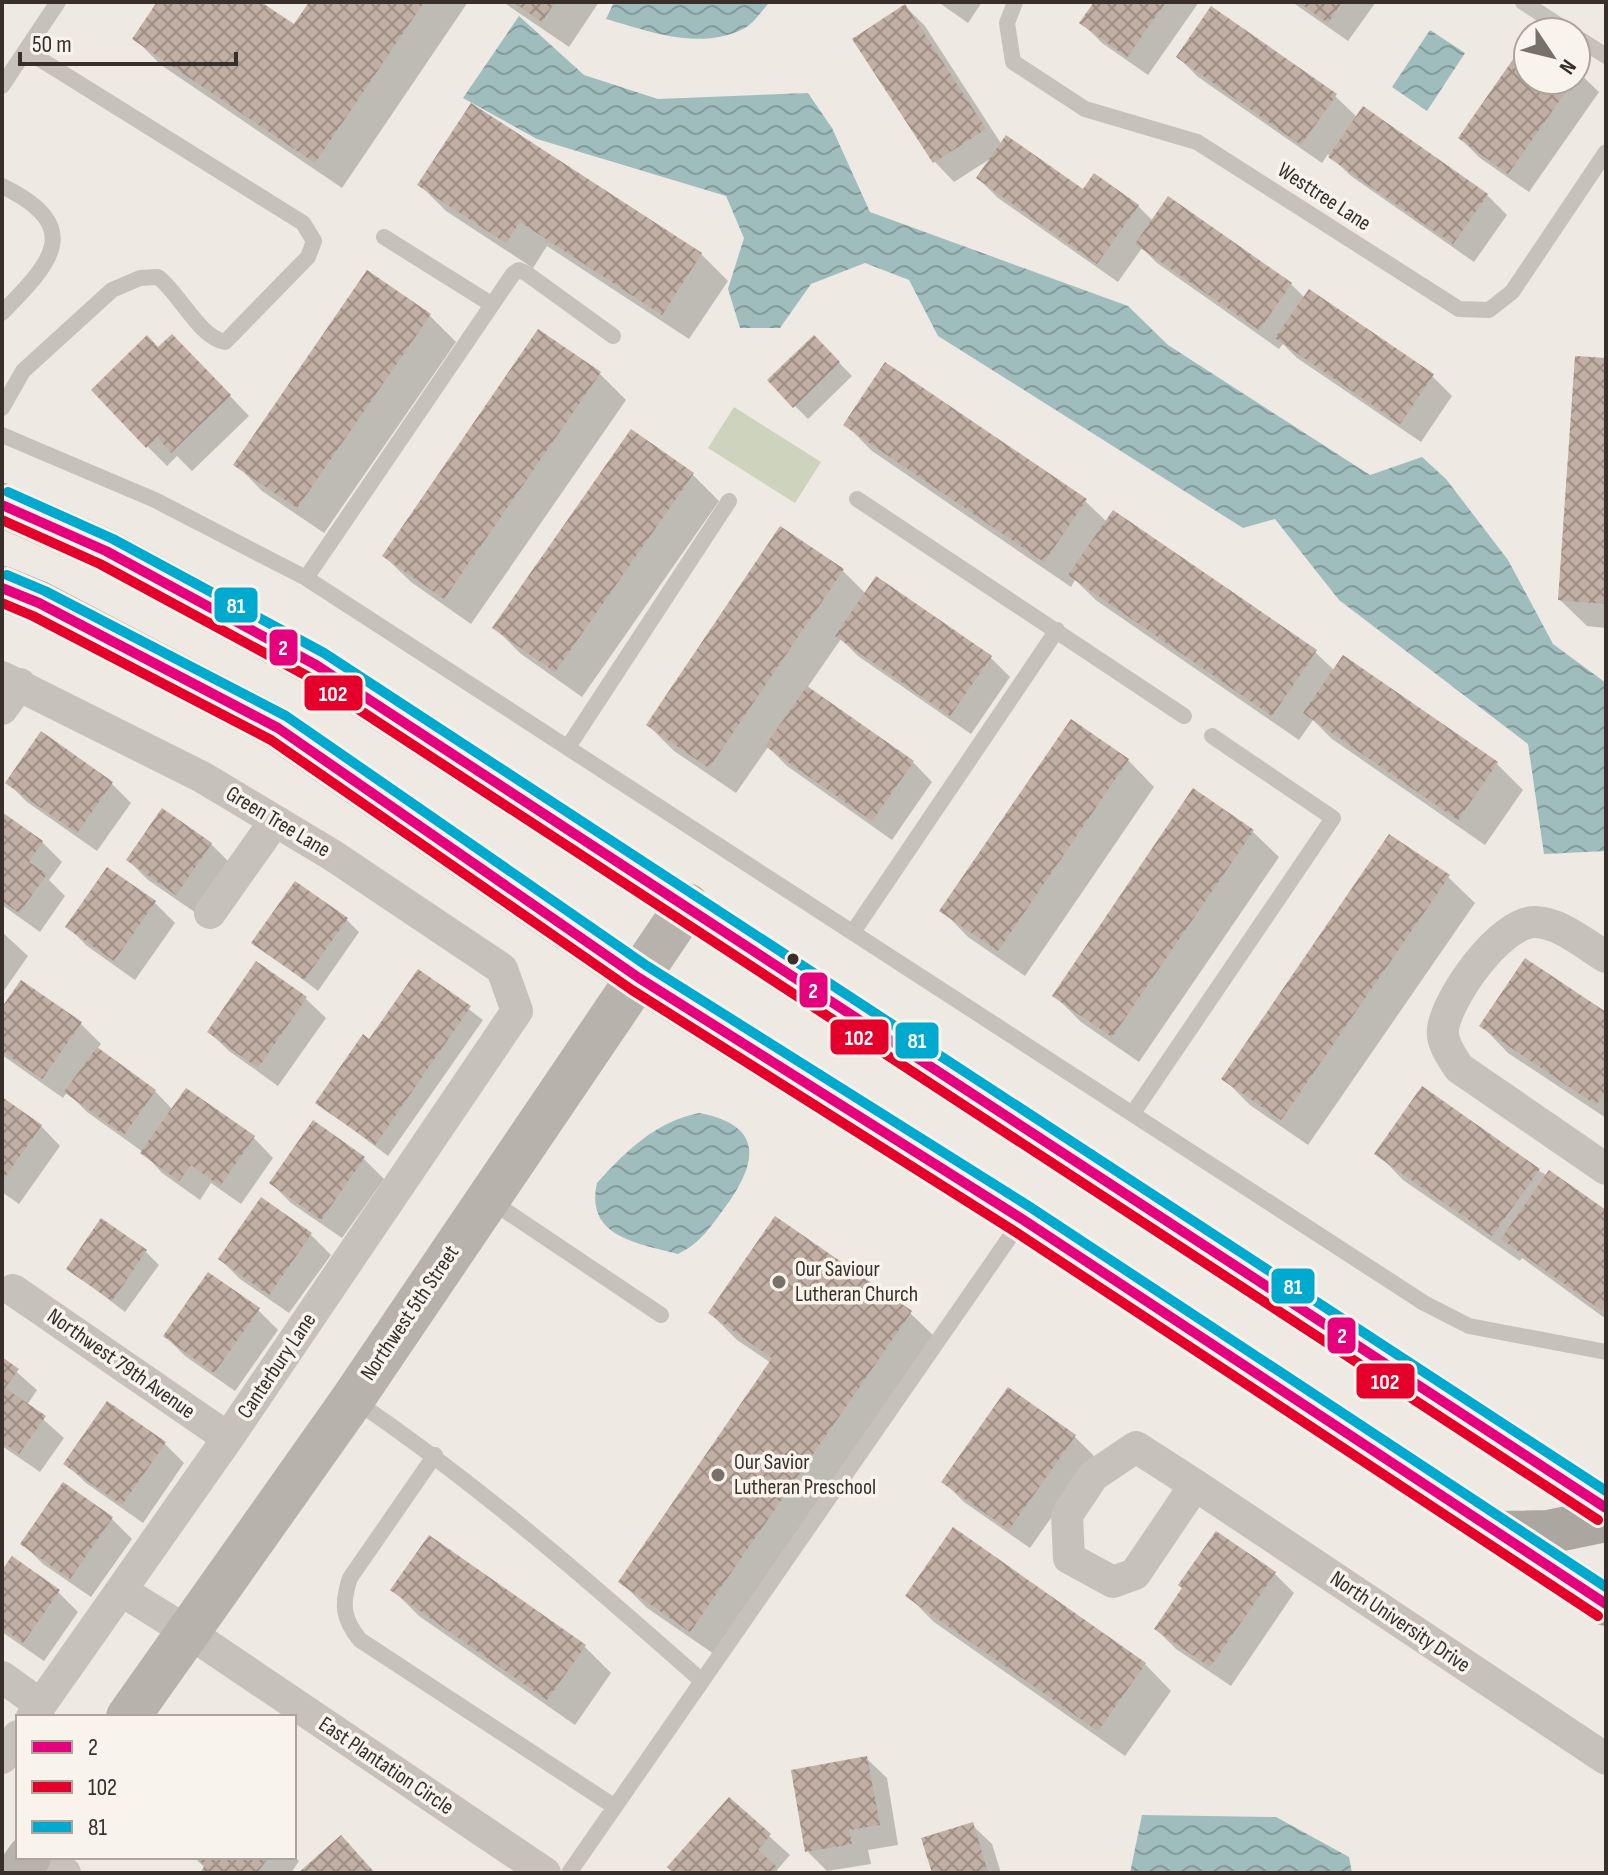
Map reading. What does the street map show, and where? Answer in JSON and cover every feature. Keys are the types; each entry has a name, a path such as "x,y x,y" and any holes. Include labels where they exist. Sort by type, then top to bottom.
{"main road":[{"path":"2,505 106,551 316,665 1602,1500 1548,1532 1498,1533"},
{"path":"2,588 39,603 278,728 639,978 1022,1219 1606,1604"}],"street":[{"name":"Green Tree Lane","path":"8,690 202,777 275,821 502,969 517,1011"},
{"path":"210,913 275,821"},
{"name":"Northwest 5th Street","path":"129,1715 352,1400 687,905"},
{"path":"1606,957 1553,926 1534,922 1517,927 1501,935 1487,952 1451,1008 1443,1031 1447,1051 1459,1068 1606,1169"},
{"name":"Canterbury Lane","path":"36,1711 228,1438 517,1011"},
{"name":"Northwest 79th Avenue","path":"13,1290 228,1438"},
{"name":"North University Drive","path":"1195,1485 1606,1759"},
{"name":"East Plantation Circle","path":"122,1591 188,1632 545,1873"},
{"path":"2,1677 36,1711"},
{"path":"2,1758 16,1739"},
{"path":"45,1859 65,1873"}],"lane":[{"path":"2,86 58,2"},
{"name":"Westtree Lane","path":"1015,2 1007,23 1013,62 1085,109 1197,142 1459,309 1489,310 1512,292 1606,152"},
{"path":"1523,2 1544,16"},
{"path":"2,408 23,371 112,290 140,278 158,277 172,288 213,340 225,342 308,257 314,241 303,223 27,51"},
{"path":"2,186 37,206 51,227 53,250 42,272 2,313"},
{"path":"384,237 491,304"},
{"path":"306,578 491,304 519,270 613,336"},
{"path":"2,435 155,500 306,578 1424,1303 1469,1326 1606,1352"},
{"path":"857,499 1184,716"},
{"path":"568,747 729,501"},
{"path":"853,932 1057,630"},
{"path":"1133,1113 1333,818 1212,736"},
{"path":"487,1198 661,1315"},
{"path":"569,1873 1022,1219"},
{"path":"352,1400 435,1455 573,1566 702,1681"},
{"path":"435,1455 350,1578 344,1596 344,1621 360,1640 615,1807"}],"green space":[{"path":"734,407 821,462 795,503 708,448"}],"water":[{"path":"614,2 770,2 743,29 726,35 692,39 606,19"},
{"path":"519,16 584,75 658,99 808,93 832,128 870,212 1128,306 1168,345 1370,475 1422,457 1446,479 1508,560 1553,644 1606,683 1606,851 1544,854 1528,744 1339,600 1275,519 1243,528 938,336 909,280 865,263 811,284 780,328 740,328 728,289 744,238 726,196 537,139 463,98"},
{"path":"1430,30 1465,53 1427,111 1392,87"},
{"path":"699,1113 735,1126 745,1136 749,1160 737,1190 699,1239 678,1254 618,1235 599,1215 595,1201 597,1183 642,1139 669,1123"},
{"path":"1142,1815 1276,1817 1349,1857 1352,1873 1130,1873"}],"building":[{"path":"157,2 261,2 294,24 309,2 424,2 315,163 132,39"},
{"path":"513,2 555,2 542,22"},
{"path":"1094,2 1166,2 1127,57 1079,23"},
{"path":"1298,2 1342,2 1328,23"},
{"path":"905,4 986,129 933,163 852,39"},
{"path":"1211,6 1337,94 1301,145 1176,57"},
{"path":"1512,61 1512,96 1563,96 1508,174 1458,138"},
{"path":"471,103 702,253 662,315 520,222 506,243 417,185"},
{"path":"1363,106 1488,194 1453,244 1328,157"},
{"path":"1006,135 1083,189 1094,173 1139,205 1097,264 976,178"},
{"path":"1168,196 1292,283 1259,330 1135,244"},
{"path":"367,270 431,314 297,508 233,465"},
{"path":"1309,289 1434,374 1400,424 1275,338"},
{"path":"538,329 601,372 444,599 382,556"},
{"path":"172,334 231,395 171,453 157,437 146,448 91,390 147,335 158,347"},
{"path":"814,335 840,362 793,408 767,380"},
{"path":"1575,356 1606,358 1606,604 1558,600"},
{"path":"885,362 1087,499 1044,562 843,425"},
{"path":"631,429 694,473 555,672 492,628"},
{"path":"1113,510 1317,650 1272,716 1068,575"},
{"path":"780,526 844,569 709,768 646,725"},
{"path":"876,576 992,656 950,716 835,636"},
{"path":"1343,655 1498,762 1458,820 1303,713"},
{"path":"807,686 914,761 872,821 765,746"},
{"path":"1071,719 1129,759 998,951 939,911"},
{"path":"41,731 113,782 77,833 5,783"},
{"path":"1193,788 1254,830 1112,1037 1052,996"},
{"path":"162,808 212,843 176,895 126,860"},
{"path":"2,812 43,841 29,862 47,874 19,913 2,901"},
{"path":"1389,834 1450,875 1281,1120 1221,1079"},
{"path":"107,867 156,901 114,961 65,927"},
{"path":"295,881 348,918 304,980 251,943"},
{"path":"1525,958 1606,1012 1606,1090 1596,1105 1479,1026"},
{"path":"256,961 307,997 258,1068 207,1032"},
{"path":"418,969 471,1006 375,1145 315,1103 363,1034 369,1039"},
{"path":"21,980 82,1022 42,1079 2,1051 2,1007"},
{"path":"97,1047 156,1090 124,1135 64,1092"},
{"path":"1422,1086 1540,1169 1492,1236 1374,1154"},
{"path":"186,1088 255,1136 220,1186 191,1165 179,1181 140,1153"},
{"path":"2,1097 42,1125 2,1181"},
{"path":"313,1120 365,1157 321,1220 269,1183"},
{"path":"1549,1170 1606,1210 1606,1303 1601,1310 1501,1239"},
{"path":"261,1197 312,1233 269,1295 218,1259"},
{"path":"775,1216 912,1311 690,1632 618,1582 772,1358 708,1313"},
{"path":"101,1218 147,1250 112,1301 66,1269"},
{"path":"208,1272 260,1308 214,1373 163,1336"},
{"path":"2,1357 19,1369 5,1388 46,1416 19,1454 2,1442"},
{"path":"1008,1387 1076,1435 1009,1530 941,1482"},
{"path":"107,1401 166,1442 122,1505 63,1464"},
{"path":"63,1482 113,1517 70,1579 20,1544"},
{"path":"953,1527 1146,1663 1098,1731 905,1596"},
{"path":"1216,1531 1276,1572 1210,1667 1154,1629 1182,1588 1178,1585"},
{"path":"429,1535 586,1645 547,1700 390,1590"},
{"path":"12,1556 60,1590 23,1643 2,1628 2,1570"},
{"path":"867,1756 880,1825 849,1830 852,1844 805,1852 791,1770"},
{"path":"729,1797 771,1834 758,1850 777,1867 772,1873 674,1873 667,1867"},
{"path":"973,1822 988,1873 932,1873 921,1838"},
{"path":"341,1835 375,1873 298,1873"},
{"path":"196,1859 268,1859 257,1873 200,1873 205,1865"}],"transit line":[{"name":"81","path":"8,492 113,539 324,653 1606,1491"},
{"name":"2","path":"2,505 106,551 316,665 1606,1508"},
{"name":"102","path":"2,520 100,564 309,677 1598,1520"},
{"name":"81","path":"7,575 45,591 286,716 647,966 1030,1207 1606,1587"},
{"name":"2","path":"2,588 39,603 278,728 639,978 1022,1219 1606,1604"},
{"name":"102","path":"2,603 33,616 271,740 632,990 1014,1231 1598,1616"}],"place":[{"name":"Our Saviour Lutheran Church","path":"779,1282"},
{"name":"Our Savior Lutheran Preschool","path":"718,1475"}]}
